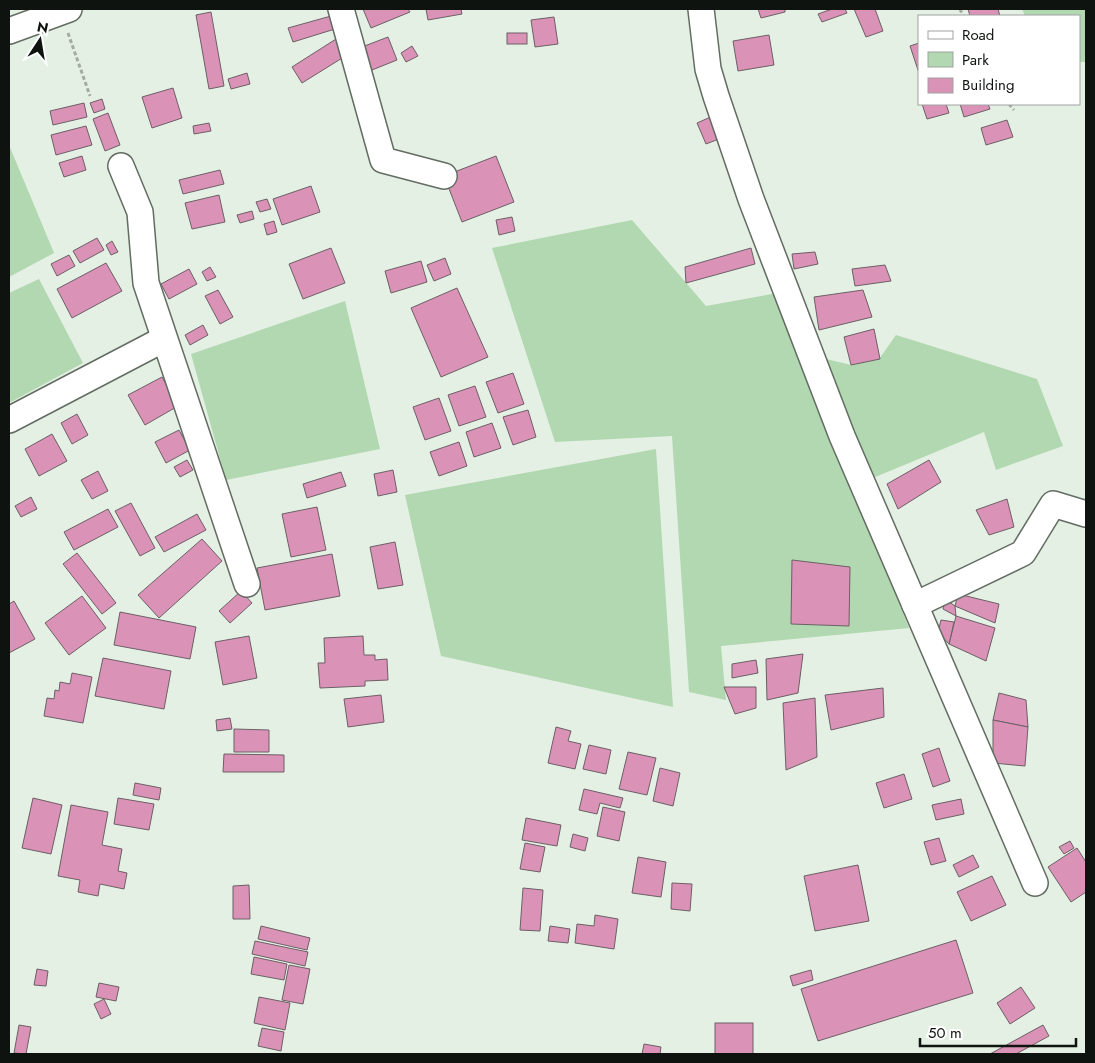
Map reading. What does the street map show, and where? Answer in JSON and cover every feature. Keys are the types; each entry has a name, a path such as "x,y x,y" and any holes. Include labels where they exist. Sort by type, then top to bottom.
{"street":[{"path":"341,9 383,160 444,176"},
{"path":"701,9 708,69 751,199 842,436 1035,883"},
{"path":"9,31 68,18"},
{"path":"121,166 140,212 146,283 247,584"},
{"path":"9,420 164,339"},
{"path":"915,605 1023,553 1053,504 1086,514"}],"path":[{"path":"68,18 90,96"},
{"path":"1011,105 1014,110"}],"green space":[{"path":"1022,9 1086,9 1086,62 1080,62 1080,15 1025,15"},
{"path":"9,145 54,253 9,277"},
{"path":"632,220 706,306 777,293 909,628 721,646 726,700 689,692 672,436 555,442 492,248"},
{"path":"39,279 83,363 9,403 9,293"},
{"path":"345,301 380,449 226,480 191,354"},
{"path":"896,335 1037,379 1063,446 996,470 984,432 868,480 822,358 851,365 879,359"},
{"path":"656,449 673,707 441,656 405,495"}],"building":[{"path":"363,9 408,9 410,12 371,28"},
{"path":"426,9 461,9 462,14 428,20"},
{"path":"758,9 785,9 785,12 761,18"},
{"path":"832,9 845,9 847,13 822,22 818,14"},
{"path":"854,9 875,9 883,31 866,37"},
{"path":"968,9 998,9 1000,15 970,15"},
{"path":"211,12 224,86 209,89 196,15"},
{"path":"331,16 335,29 293,42 288,28"},
{"path":"554,17 558,44 535,47 531,20"},
{"path":"507,33 527,33 527,44 507,44"},
{"path":"769,35 774,65 738,71 733,41"},
{"path":"388,37 397,60 372,70 362,47"},
{"path":"336,39 347,55 302,83 292,67"},
{"path":"918,43 918,70 910,46"},
{"path":"412,46 418,56 406,62 401,53"},
{"path":"247,73 250,84 231,89 228,79"},
{"path":"173,88 182,118 152,128 142,97"},
{"path":"102,99 105,109 94,113 90,103"},
{"path":"84,103 87,117 53,125 50,111"},
{"path":"922,105 946,105 949,113 927,119"},
{"path":"960,105 988,105 990,109 964,117"},
{"path":"108,113 120,145 105,151 93,119"},
{"path":"715,115 724,137 706,144 697,123"},
{"path":"1007,120 1013,137 986,145 981,128"},
{"path":"209,123 211,131 194,134 193,126"},
{"path":"86,126 92,145 56,155 51,135"},
{"path":"82,156 86,170 64,177 59,163"},
{"path":"496,156 514,202 462,222 444,176"},
{"path":"220,170 224,184 183,194 179,180"},
{"path":"311,186 320,212 282,225 273,199"},
{"path":"219,195 225,222 192,229 185,203"},
{"path":"267,199 271,209 260,212 256,202"},
{"path":"252,211 254,219 240,223 237,215"},
{"path":"512,217 515,231 499,235 496,220"},
{"path":"274,221 277,232 267,235 264,224"},
{"path":"97,238 104,250 80,263 73,251"},
{"path":"112,241 118,252 111,255 106,245"},
{"path":"331,248 345,283 303,299 289,264"},
{"path":"751,248 755,264 686,283 685,267"},
{"path":"815,252 818,264 794,269 792,254"},
{"path":"69,255 75,266 57,276 51,264"},
{"path":"445,258 451,274 434,281 427,265"},
{"path":"421,261 427,282 391,293 385,271"},
{"path":"106,263 122,291 72,318 57,289"},
{"path":"885,265 891,281 855,286 852,269"},
{"path":"210,267 216,277 207,281 202,272"},
{"path":"189,269 197,284 169,299 161,284"},
{"path":"457,288 488,357 441,377 411,308"},
{"path":"218,290 233,317 220,324 205,296"},
{"path":"863,290 872,317 819,330 814,297"},
{"path":"203,325 208,335 190,345 185,335"},
{"path":"874,329 880,359 851,365 844,337"},
{"path":"513,373 524,404 498,413 486,382"},
{"path":"162,377 178,406 145,425 128,395"},
{"path":"475,386 486,417 459,426 448,395"},
{"path":"439,398 451,431 425,440 413,407"},
{"path":"528,410 536,437 513,445 503,417"},
{"path":"77,414 88,435 72,444 61,423"},
{"path":"492,423 501,448 474,457 466,432"},
{"path":"179,430 190,450 166,463 155,442"},
{"path":"52,434 67,461 39,476 25,449"},
{"path":"459,442 467,466 439,476 430,452"},
{"path":"187,460 193,470 180,477 174,467"},
{"path":"929,460 941,482 898,509 887,484"},
{"path":"393,470 397,492 378,496 374,474"},
{"path":"98,471 108,491 92,499 81,480"},
{"path":"341,472 346,486 307,498 303,484"},
{"path":"31,497 37,509 21,517 15,506"},
{"path":"1007,499 1014,527 989,535 976,510"},
{"path":"131,503 155,548 140,556 115,511"},
{"path":"317,507 326,550 291,557 282,514"},
{"path":"108,509 118,527 74,550 64,532"},
{"path":"197,514 206,530 164,552 155,537"},
{"path":"202,539 222,561 159,618 138,595"},
{"path":"395,542 403,585 378,589 370,547"},
{"path":"77,553 116,603 102,614 63,564"},
{"path":"332,554 340,596 265,610 257,568"},
{"path":"792,560 850,567 849,626 791,624"},
{"path":"241,591 252,603 230,623 219,611"},
{"path":"958,594 999,604 995,623 955,606"},
{"path":"82,596 106,628 69,655 45,623"},
{"path":"945,599 955,606 956,616 943,609"},
{"path":"14,601 35,639 9,653 9,604"},
{"path":"120,612 196,627 190,659 114,645"},
{"path":"956,616 995,628 986,661 949,644"},
{"path":"941,620 954,622 949,644 938,632"},
{"path":"249,636 257,678 223,685 215,642"},
{"path":"363,636 364,655 375,655 375,660 387,659 388,680 365,681 365,686 320,688 318,663 325,663 324,638"},
{"path":"803,654 798,693 767,700 766,659"},
{"path":"103,658 171,671 164,709 95,696"},
{"path":"756,660 758,673 732,678 732,664"},
{"path":"72,673 92,677 83,723 44,716 47,698 54,699 55,690 59,691 60,682 70,684"},
{"path":"724,687 756,687 756,708 735,714"},
{"path":"883,688 884,717 831,730 825,695"},
{"path":"999,693 1026,700 1028,727 993,720"},
{"path":"381,695 384,722 348,727 344,699"},
{"path":"815,698 817,757 786,770 783,703"},
{"path":"230,718 232,729 217,731 216,720"},
{"path":"993,720 1028,727 1025,766 993,763"},
{"path":"556,727 571,731 568,741 581,744 575,769 548,763"},
{"path":"234,729 269,730 269,752 234,752"},
{"path":"589,745 611,750 606,774 583,769"},
{"path":"939,748 950,781 933,787 922,754"},
{"path":"628,752 656,758 647,795 619,789"},
{"path":"224,754 284,755 284,772 223,772"},
{"path":"660,768 680,773 673,806 653,801"},
{"path":"904,774 912,799 884,808 876,783"},
{"path":"135,783 161,788 159,800 133,795"},
{"path":"584,789 623,798 620,808 600,803 597,814 579,810"},
{"path":"33,798 62,805 51,854 22,848"},
{"path":"118,798 154,804 149,830 114,824"},
{"path":"961,799 964,814 936,820 932,805"},
{"path":"71,805 108,812 102,845 122,849 118,871 127,873 124,889 100,884 98,896 78,892 80,880 58,876"},
{"path":"603,807 625,812 619,841 597,836"},
{"path":"526,818 561,825 557,846 522,840"},
{"path":"573,834 588,838 585,851 570,847"},
{"path":"939,838 946,861 931,865 924,842"},
{"path":"1070,841 1074,848 1064,854 1059,847"},
{"path":"525,843 545,847 540,872 520,869"},
{"path":"1077,848 1086,862 1086,892 1071,902 1048,867"},
{"path":"973,855 979,867 959,877 953,865"},
{"path":"638,857 666,862 661,897 632,893"},
{"path":"858,865 869,921 815,931 804,876"},
{"path":"992,876 1006,905 971,921 957,892"},
{"path":"672,883 692,884 690,911 671,909"},
{"path":"249,885 250,919 233,919 233,886"},
{"path":"523,888 543,890 540,931 520,930"},
{"path":"595,915 618,919 614,949 575,943 577,924 594,926"},
{"path":"261,926 310,938 307,950 258,939"},
{"path":"550,926 570,929 568,943 548,941"},
{"path":"956,940 973,993 818,1041 801,989"},
{"path":"255,941 308,952 305,966 252,954"},
{"path":"254,957 287,964 284,980 251,974"},
{"path":"289,965 310,969 303,1004 282,1000"},
{"path":"37,969 48,971 46,986 34,985"},
{"path":"811,970 813,980 793,986 790,976"},
{"path":"99,983 119,987 116,1001 96,997"},
{"path":"1021,987 1035,1008 1010,1024 997,1003"},
{"path":"259,997 290,1003 285,1030 254,1023"},
{"path":"104,999 111,1014 101,1019 94,1004"},
{"path":"715,1023 753,1023 753,1054 715,1054"},
{"path":"19,1025 31,1027 26,1054 14,1053"},
{"path":"1043,1025 1049,1036 1016,1054 990,1054"},
{"path":"262,1028 284,1032 281,1051 258,1046"},
{"path":"644,1044 661,1047 660,1054 642,1054"}]}
